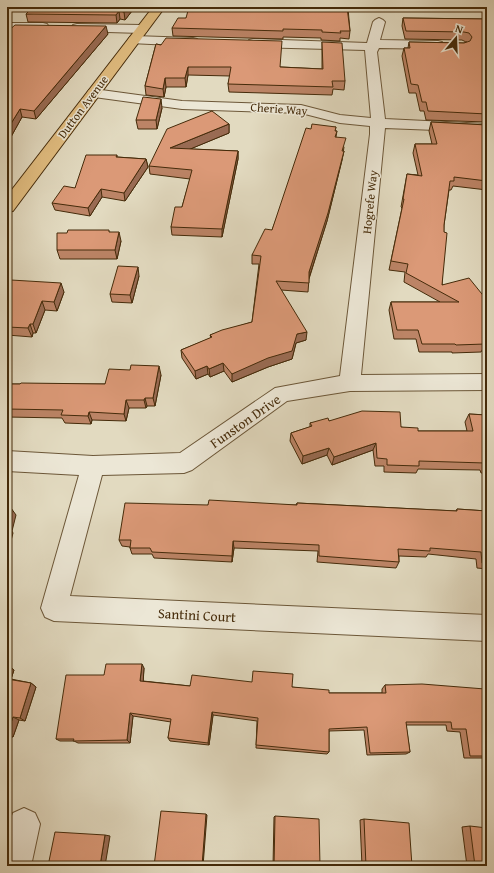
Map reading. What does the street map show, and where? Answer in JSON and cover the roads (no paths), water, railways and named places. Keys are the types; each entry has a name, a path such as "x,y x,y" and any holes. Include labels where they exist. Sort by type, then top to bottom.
{"main road":[{"name":"Dutton Avenue","path":"8,205 159,7"}],"street":[{"name":"Hogrefe Way","path":"350,383 378,123 371,52 379,22"},
{"path":"7,27 58,28 209,42"},
{"path":"240,43 447,46"},
{"name":"Cherie Way","path":"94,93 182,105 301,109 340,120 487,128"},
{"name":"Funston Drive","path":"7,462 93,466 184,463 282,394 350,383 487,382"},
{"name":"Santini Court","path":"93,466 54,608 487,628"},
{"path":"15,866 24,824"}]}
